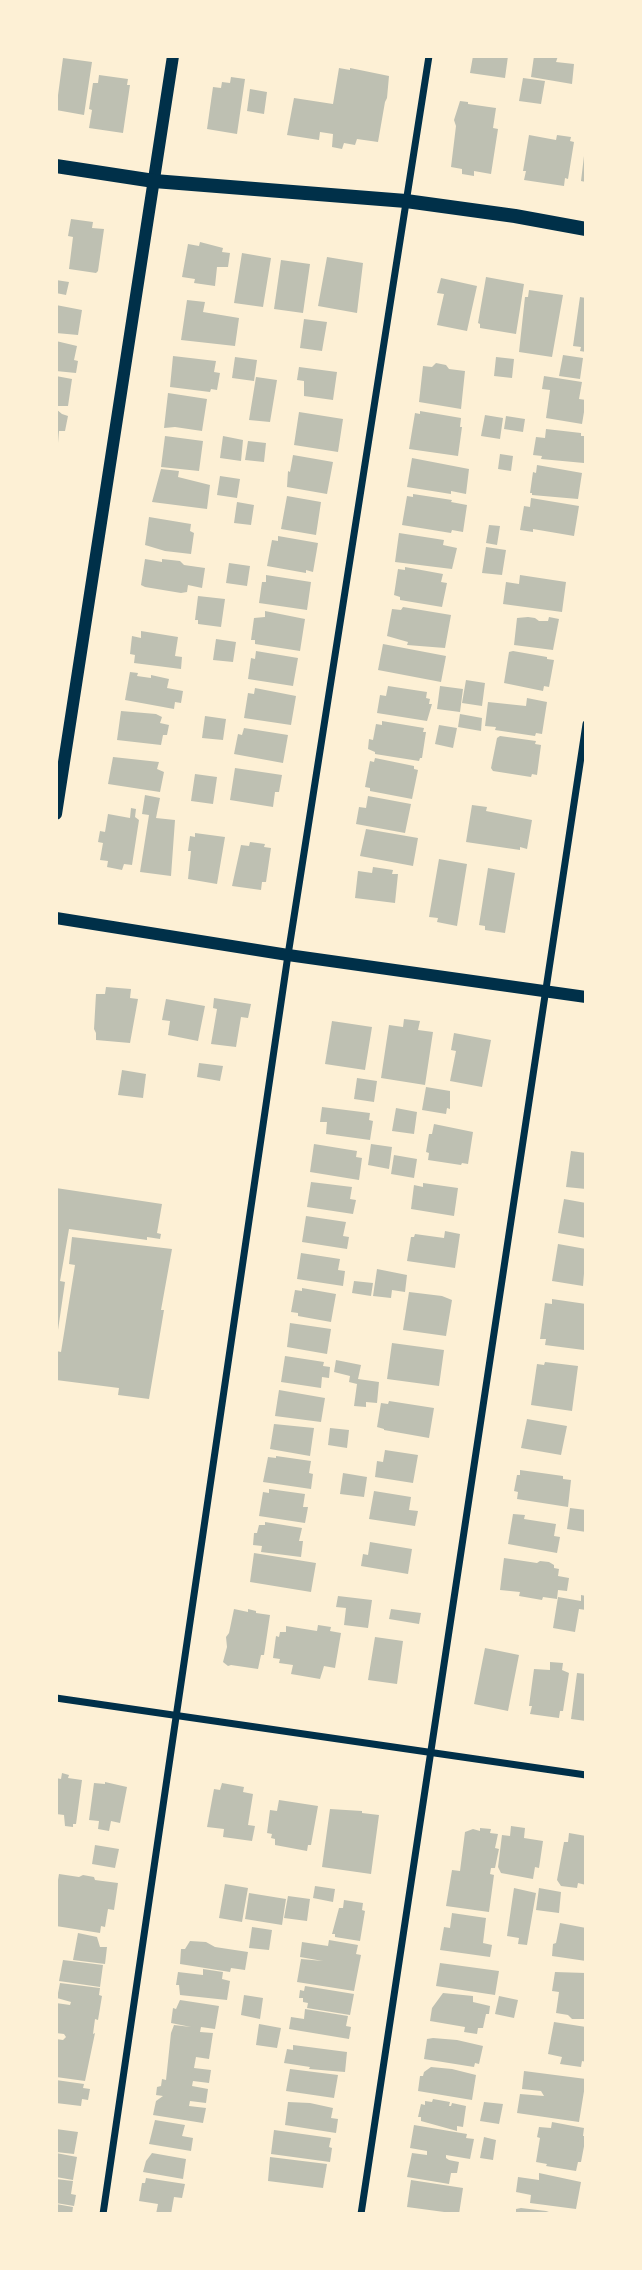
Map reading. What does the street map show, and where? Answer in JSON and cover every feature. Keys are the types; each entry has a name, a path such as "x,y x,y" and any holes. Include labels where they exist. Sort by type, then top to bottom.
{"main road":[{"path":"56,166 154,180 406,201 586,229"}],"street":[{"path":"56,814 173,56"},
{"path":"103,2214 288,955 429,56"},
{"path":"360,2214 586,724"},
{"path":"56,918 288,955 586,997"},
{"path":"56,1698 586,1775"}],"building":[{"path":"473,56 508,56 505,78 470,73"},
{"path":"534,56 558,56 556,62 574,64 572,84 531,77"},
{"path":"63,58 92,62 84,115 56,110"},
{"path":"339,68 389,76 378,142 357,139 355,145 344,143 342,149 332,147 333,134 320,132 319,140 287,135 294,98 333,104"},
{"path":"99,75 128,79 127,85 130,85 123,133 89,128 93,83 98,83"},
{"path":"231,77 245,79 237,134 207,129 213,87 221,88 222,82 230,83"},
{"path":"523,78 545,81 541,104 519,101"},
{"path":"250,89 267,92 264,114 247,111"},
{"path":"460,101 496,108 493,128 498,129 491,174 474,171 474,176 462,174 462,169 451,167 456,126 454,120"},
{"path":"529,135 556,140 557,135 571,137 570,141 574,142 568,179 565,178 564,186 524,180"},
{"path":"586,156 586,182 581,181"},
{"path":"71,219 93,222 92,228 104,229 96,273 69,269 73,237 68,236"},
{"path":"200,242 223,248 222,252 230,253 228,267 217,267 215,286 194,283 195,279 182,277 188,244 199,246"},
{"path":"242,253 271,258 263,307 234,303"},
{"path":"327,257 363,263 357,313 318,306"},
{"path":"281,260 310,264 303,313 274,309"},
{"path":"486,277 524,284 516,334 480,328 478,323"},
{"path":"441,278 477,286 467,331 437,325 444,294 437,293"},
{"path":"56,280 69,282 66,295 56,293"},
{"path":"529,290 563,295 552,357 519,352 525,297 528,297"},
{"path":"580,297 586,298 586,352 580,351 581,347 573,346"},
{"path":"187,300 205,302 203,312 239,318 235,346 181,340"},
{"path":"56,305 82,310 78,335 56,333"},
{"path":"304,319 327,322 322,351 300,348"},
{"path":"56,341 77,346 74,360 78,361 76,373 56,371"},
{"path":"563,355 583,358 580,379 559,376"},
{"path":"173,356 216,361 214,372 220,373 217,390 211,389 210,392 170,387"},
{"path":"235,357 257,360 254,381 232,378"},
{"path":"496,357 514,359 512,378 494,376"},
{"path":"436,363 446,365 449,369 465,371 461,409 419,402 423,366 432,367"},
{"path":"299,367 337,372 333,400 304,396 304,381 297,380"},
{"path":"56,376 72,379 68,406 56,406"},
{"path":"544,376 582,382 579,399 586,400 582,424 546,418 550,390 542,389"},
{"path":"256,377 277,380 270,422 249,420"},
{"path":"168,393 207,399 202,431 164,428"},
{"path":"56,409 68,416 65,431 59,431 58,443"},
{"path":"420,411 461,418 458,456 409,449 415,413 420,414"},
{"path":"299,412 343,419 338,452 294,445"},
{"path":"485,415 503,418 500,439 481,436"},
{"path":"506,416 525,419 523,432 504,429"},
{"path":"546,429 586,436 584,463 541,459 542,456 533,455 536,437 545,438"},
{"path":"165,436 203,441 199,471 161,467"},
{"path":"223,436 243,440 241,461 220,458"},
{"path":"248,441 266,443 264,462 245,460"},
{"path":"500,454 513,456 511,471 498,469"},
{"path":"293,455 333,462 327,494 287,487"},
{"path":"412,458 469,469 466,494 407,487"},
{"path":"537,465 582,473 578,499 532,495 533,472 536,473"},
{"path":"161,469 179,471 178,477 210,485 207,509 152,502"},
{"path":"220,476 240,479 237,498 217,495"},
{"path":"413,494 467,505 463,532 452,530 451,533 402,525 407,496 413,497"},
{"path":"287,496 321,502 316,535 281,529"},
{"path":"531,498 579,506 574,536 533,529 533,532 520,530 524,506 530,507"},
{"path":"237,502 254,505 251,525 234,523"},
{"path":"149,517 191,524 190,531 194,533 191,554 145,545"},
{"path":"489,525 500,526 497,545 486,543"},
{"path":"399,533 444,540 443,545 457,548 452,569 395,562"},
{"path":"278,536 318,543 313,572 267,566 272,540 278,541"},
{"path":"486,547 506,550 502,575 482,573"},
{"path":"145,559 180,561 184,565 205,568 202,588 188,585 187,592 181,593 141,585"},
{"path":"229,563 250,566 247,586 226,583"},
{"path":"405,567 443,574 441,582 447,583 442,607 400,600 400,597 394,595 398,569 405,570"},
{"path":"266,575 311,582 307,610 259,603 262,582 266,582"},
{"path":"520,575 566,582 562,612 503,604 506,582 519,584"},
{"path":"198,596 225,599 221,627 198,624 198,620 195,620"},
{"path":"403,607 451,615 445,648 407,645 408,642 387,636 392,609 401,610"},
{"path":"265,611 305,619 300,651 255,644 255,640 251,640 254,618 265,617"},
{"path":"528,617 539,621 548,621 549,617 559,619 553,650 514,645 517,618"},
{"path":"141,631 178,637 175,656 182,657 181,669 134,663 135,655 130,654 132,636 141,638"},
{"path":"216,639 236,642 233,662 213,660"},
{"path":"383,644 446,656 441,682 378,670"},
{"path":"256,651 298,658 293,686 248,679 251,658 255,659"},
{"path":"509,652 554,660 549,687 544,686 543,691 504,683"},
{"path":"130,672 138,673 137,676 151,678 151,675 169,679 167,688 183,691 181,703 175,702 174,709 125,700"},
{"path":"466,680 485,683 482,706 462,703"},
{"path":"388,686 427,692 426,698 430,699 429,704 432,704 427,721 377,713 380,695 386,696"},
{"path":"440,686 463,689 460,712 437,709"},
{"path":"255,688 296,696 291,725 244,718 248,693 254,694"},
{"path":"527,698 547,702 542,734 536,733 535,736 485,726 488,702 526,706"},
{"path":"121,711 162,717 160,723 169,725 161,745 117,740"},
{"path":"460,714 482,718 481,731 458,727"},
{"path":"205,716 226,719 223,740 202,738"},
{"path":"382,721 424,728 423,732 426,732 422,758 419,761 375,754 368,749 376,724 382,725"},
{"path":"439,725 457,728 453,748 435,744"},
{"path":"244,728 288,735 283,763 234,754 238,734 242,735"},
{"path":"500,736 536,741 535,744 541,745 537,775 532,774 531,777 493,771 491,768 497,738"},
{"path":"113,757 159,762 157,769 164,772 160,792 108,784"},
{"path":"375,758 414,766 414,769 418,770 412,799 370,791 370,788 365,787 370,761 374,762"},
{"path":"235,768 282,775 279,792 275,792 273,807 230,800"},
{"path":"195,774 217,777 213,804 191,801"},
{"path":"145,795 160,798 156,818 175,820 171,876 140,872 149,815 142,814"},
{"path":"368,796 411,804 405,833 356,824 359,807 366,808"},
{"path":"472,805 487,807 486,811 532,820 527,849 466,842"},
{"path":"131,808 136,809 135,817 139,820 132,865 124,864 122,870 107,867 108,861 100,860 103,843 98,842 100,831 105,832 108,814 130,818"},
{"path":"366,829 418,838 413,866 360,856"},
{"path":"195,833 225,837 217,884 188,879 190,836 195,837"},
{"path":"250,842 265,844 264,847 271,848 266,882 262,882 261,890 232,886 241,845 249,846"},
{"path":"439,859 467,864 457,926 437,922 438,918 429,917"},
{"path":"373,867 393,870 392,874 398,874 395,903 355,898 358,871 372,873"},
{"path":"488,868 515,873 505,933 485,930 485,926 479,925"},
{"path":"106,987 131,989 130,998 138,999 130,1043 96,1040 96,994 105,994"},
{"path":"214,998 251,1004 248,1018 241,1017 236,1047 211,1044 217,1009 213,1008"},
{"path":"166,999 205,1006 198,1041 168,1035 170,1021 162,1020"},
{"path":"404,1019 420,1021 418,1030 433,1032 425,1085 381,1078 389,1025 403,1027"},
{"path":"332,1021 372,1027 365,1070 325,1064"},
{"path":"454,1033 491,1040 482,1087 450,1081 456,1051 451,1050"},
{"path":"199,1063 223,1066 220,1081 197,1077"},
{"path":"122,1070 146,1074 143,1098 118,1095"},
{"path":"357,1078 377,1081 374,1102 354,1099"},
{"path":"426,1087 450,1091 450,1109 447,1108 446,1114 422,1110"},
{"path":"322,1107 370,1113 369,1120 373,1121 370,1140 326,1134 327,1122 320,1122"},
{"path":"396,1108 417,1112 414,1134 392,1131"},
{"path":"434,1124 473,1132 468,1164 428,1160 429,1153 426,1152 429,1134 432,1134"},
{"path":"314,1144 357,1151 356,1157 362,1158 359,1180 310,1172"},
{"path":"371,1144 392,1147 389,1169 368,1165"},
{"path":"571,1151 586,1153 586,1189 566,1187"},
{"path":"394,1155 417,1159 414,1178 391,1174"},
{"path":"311,1182 352,1187 350,1199 356,1200 353,1214 307,1207"},
{"path":"423,1183 458,1188 454,1216 411,1209 414,1185 423,1187"},
{"path":"56,1188 162,1204 157,1233 161,1234 160,1239 147,1237 147,1240 69,1229 60,1281 65,1282 58,1330"},
{"path":"564,1199 586,1203 586,1238 558,1233"},
{"path":"306,1216 346,1222 343,1236 349,1237 347,1249 302,1242"},
{"path":"445,1231 460,1234 455,1268 407,1261 411,1237 415,1234 444,1238"},
{"path":"72,1237 172,1249 149,1399 118,1395 119,1388 56,1380 56,1351 61,1352 75,1265 69,1264"},
{"path":"558,1244 586,1249 583,1286 552,1281"},
{"path":"301,1253 340,1259 338,1270 345,1271 343,1286 297,1279"},
{"path":"377,1269 407,1275 405,1292 392,1290 391,1298 373,1296"},
{"path":"354,1281 373,1283 371,1296 352,1293"},
{"path":"302,1288 336,1294 331,1322 298,1316 298,1313 291,1312 295,1290 302,1291"},
{"path":"409,1292 442,1296 452,1300 446,1336 403,1330"},
{"path":"552,1299 586,1304 584,1350 545,1345 546,1339 540,1339 545,1303 552,1304"},
{"path":"290,1323 331,1329 327,1354 287,1347"},
{"path":"392,1343 444,1350 439,1386 387,1379"},
{"path":"285,1356 324,1362 323,1366 330,1367 329,1378 322,1377 321,1388 281,1382"},
{"path":"336,1360 361,1365 358,1379 379,1382 377,1403 366,1402 366,1407 354,1406 357,1384 349,1382 350,1376 334,1372"},
{"path":"545,1362 578,1366 572,1411 531,1405 537,1364 544,1365"},
{"path":"279,1390 325,1398 321,1422 275,1416"},
{"path":"389,1401 434,1408 429,1438 377,1427 381,1403 388,1404"},
{"path":"527,1419 567,1426 561,1455 521,1448"},
{"path":"274,1424 314,1428 310,1456 270,1449"},
{"path":"330,1428 349,1430 347,1448 328,1445"},
{"path":"385,1450 418,1455 413,1483 375,1477 377,1461 383,1462"},
{"path":"268,1457 311,1461 311,1489 263,1482"},
{"path":"520,1470 563,1476 563,1479 571,1480 568,1507 517,1499 518,1492 514,1491"},
{"path":"343,1473 367,1477 364,1497 340,1494"},
{"path":"269,1489 305,1494 303,1507 308,1507 305,1523 259,1516 263,1492 269,1493"},
{"path":"374,1491 411,1497 409,1510 418,1511 415,1526 369,1519"},
{"path":"570,1508 586,1510 586,1532 567,1529"},
{"path":"513,1514 525,1515 524,1519 556,1524 554,1536 560,1537 557,1553 508,1544"},
{"path":"265,1522 302,1528 299,1541 303,1541 301,1557 261,1552 262,1546 253,1545 254,1533 257,1533 259,1525 265,1525"},
{"path":"370,1542 412,1549 408,1574 361,1566 363,1554 368,1555"},
{"path":"254,1553 316,1563 311,1592 250,1582"},
{"path":"504,1558 549,1562 559,1569 558,1576 569,1578 567,1591 558,1590 557,1599 543,1597 542,1600 519,1596 520,1592 500,1590"},
{"path":"581,1595 586,1596 586,1610 579,1609 575,1632 553,1628 558,1597 581,1601"},
{"path":"338,1596 372,1600 368,1628 344,1625 346,1608 336,1607"},
{"path":"234,1609 248,1612 248,1609 270,1615 264,1655 261,1655 258,1669 228,1666 223,1662 227,1647 226,1637"},
{"path":"391,1609 421,1613 419,1624 389,1619"},
{"path":"318,1625 331,1627 330,1631 341,1633 335,1668 324,1666 320,1679 291,1674 293,1665 279,1663 280,1659 273,1658 276,1636 279,1637 280,1632 286,1632 286,1626 317,1631"},
{"path":"375,1637 403,1641 397,1684 368,1680"},
{"path":"485,1648 519,1655 508,1711 474,1704"},
{"path":"550,1662 563,1663 562,1670 569,1673 563,1711 560,1711 559,1718 530,1714 534,1669 550,1670"},
{"path":"577,1673 586,1674 586,1721 571,1719"},
{"path":"62,1773 69,1775 68,1778 82,1780 76,1824 73,1824 73,1827 65,1826 64,1815 56,1814 56,1778 61,1779"},
{"path":"105,1782 127,1787 120,1823 111,1821 109,1831 98,1829 99,1821 89,1820 94,1783"},
{"path":"222,1783 244,1787 243,1792 253,1794 248,1825 255,1826 252,1841 223,1837 224,1829 207,1827 214,1789 220,1790"},
{"path":"279,1800 318,1806 311,1845 308,1845 307,1851 275,1845 272,1834 267,1833 270,1810 277,1811"},
{"path":"330,1809 379,1815 371,1874 322,1867"},
{"path":"511,1826 525,1828 524,1838 543,1841 539,1868 535,1867 533,1879 501,1873 498,1867 502,1835 510,1836"},
{"path":"480,1828 491,1829 490,1833 498,1834 495,1848 499,1849 495,1868 491,1868 490,1874 494,1875 489,1912 446,1906 452,1870 460,1871 465,1832 473,1829 480,1831"},
{"path":"569,1833 586,1836 586,1885 578,1883 577,1888 561,1886 557,1880 564,1842 568,1842"},
{"path":"95,1845 119,1849 115,1868 92,1864"},
{"path":"59,1874 79,1877 83,1875 94,1877 95,1880 118,1883 114,1910 108,1909 105,1927 101,1926 100,1933 56,1926"},
{"path":"225,1884 248,1888 242,1922 219,1918"},
{"path":"315,1886 335,1889 333,1902 313,1898"},
{"path":"514,1888 536,1893 527,1945 518,1944 519,1938 507,1936"},
{"path":"539,1888 561,1892 559,1913 536,1910"},
{"path":"249,1893 286,1899 282,1925 245,1919"},
{"path":"288,1896 310,1899 307,1921 284,1918"},
{"path":"344,1900 363,1903 362,1910 365,1911 360,1941 335,1937 335,1934 332,1934"},
{"path":"452,1913 486,1918 483,1943 492,1945 490,1957 440,1950 444,1927 450,1928"},
{"path":"560,1923 586,1928 586,1961 552,1956"},
{"path":"252,1927 272,1930 269,1950 249,1948"},
{"path":"78,1933 97,1937 100,1947 107,1947 105,1964 73,1960"},
{"path":"329,1940 358,1945 356,1954 361,1955 354,1991 297,1982 301,1959 323,1961 300,1957 302,1942 328,1946"},
{"path":"190,1941 248,1952 245,1970 231,1968 230,1972 180,1964 181,1949 185,1949"},
{"path":"63,1960 103,1965 100,1987 59,1981"},
{"path":"440,1963 499,1971 495,1995 436,1986"},
{"path":"203,1969 223,1972 222,1979 230,1981 227,2000 180,1995 179,1985 176,1985 178,1972 203,1975"},
{"path":"555,1972 586,1973 586,2019 572,2019 568,2015 556,2013 559,1992 552,1991"},
{"path":"60,1983 100,1988 99,1995 102,1996 98,2020 95,2019 93,2034 95,2033 85,2081 56,2077 56,2039 63,2040 66,2037 56,2033 56,2003 70,2005 71,2002 57,1998"},
{"path":"305,1986 354,1994 350,2015 307,2008 308,2003 299,1998 300,1990 304,1991"},
{"path":"443,1993 473,1996 473,2002 490,2006 483,2028 478,2028 477,2034 464,2032 465,2027 430,2021 432,2008"},
{"path":"244,1995 263,1998 260,2019 241,2015"},
{"path":"499,1996 518,2000 514,2018 495,2014"},
{"path":"180,2000 219,2006 215,2029 201,2027 200,2032 213,2033 209,2059 196,2057 194,2068 211,2070 209,2083 193,2081 192,2086 208,2089 206,2103 190,2101 189,2106 206,2108 203,2123 153,2115 156,2101 163,2096 156,2095 157,2087 161,2086 162,2079 166,2080 174,2025 191,2027 171,2023 173,2008 176,2009"},
{"path":"305,2009 348,2016 346,2026 351,2027 349,2039 289,2029 291,2017 304,2019"},
{"path":"554,2022 586,2027 586,2062 582,2061 581,2067 560,2064 562,2057 548,2054"},
{"path":"259,2024 281,2028 277,2048 256,2045"},
{"path":"427,2039 483,2046 479,2064 475,2063 474,2067 424,2059"},
{"path":"293,2045 347,2052 345,2072 309,2069 310,2067 284,2063 287,2049 293,2050"},
{"path":"431,2067 476,2075 472,2100 418,2091 420,2076"},
{"path":"290,2069 338,2075 334,2098 286,2091"},
{"path":"524,2071 586,2079 579,2122 517,2113 520,2094 544,2096 541,2091 522,2089"},
{"path":"56,2080 84,2084 83,2088 90,2089 88,2100 82,2099 81,2106 56,2103"},
{"path":"433,2099 450,2102 449,2106 452,2103 466,2106 463,2127 457,2126 457,2131 421,2121 421,2117 418,2117 421,2104 425,2105 425,2101 432,2102"},
{"path":"288,2102 333,2108 331,2118 338,2119 336,2133 285,2125"},
{"path":"484,2102 503,2104 499,2124 480,2121"},
{"path":"155,2120 185,2125 182,2136 193,2138 191,2151 149,2144"},
{"path":"552,2122 584,2128 583,2136 586,2136 581,2162 578,2162 576,2171 536,2162 539,2127 551,2128"},
{"path":"414,2125 467,2134 466,2138 474,2139 470,2159 446,2155 449,2160 459,2162 457,2173 451,2173 449,2184 407,2177 412,2153 427,2155 427,2151 410,2148"},
{"path":"56,2129 78,2132 74,2154 56,2152"},
{"path":"274,2130 331,2138 330,2162 271,2154"},
{"path":"484,2137 496,2140 493,2160 480,2158"},
{"path":"56,2153 77,2157 73,2180 56,2177"},
{"path":"152,2153 186,2159 183,2179 143,2172"},
{"path":"270,2157 327,2164 323,2188 268,2181"},
{"path":"539,2173 581,2182 576,2209 530,2203 531,2195 516,2192 518,2177 539,2180"},
{"path":"146,2178 185,2184 182,2198 174,2197 171,2214 156,2214 158,2204 139,2201 142,2183 145,2183"},
{"path":"56,2179 73,2181 71,2194 76,2195 74,2206 56,2203"},
{"path":"411,2180 463,2188 459,2214 407,2207"},
{"path":"56,2204 73,2207 72,2214 56,2214"},
{"path":"516,2209 555,2214 516,2214"}]}
